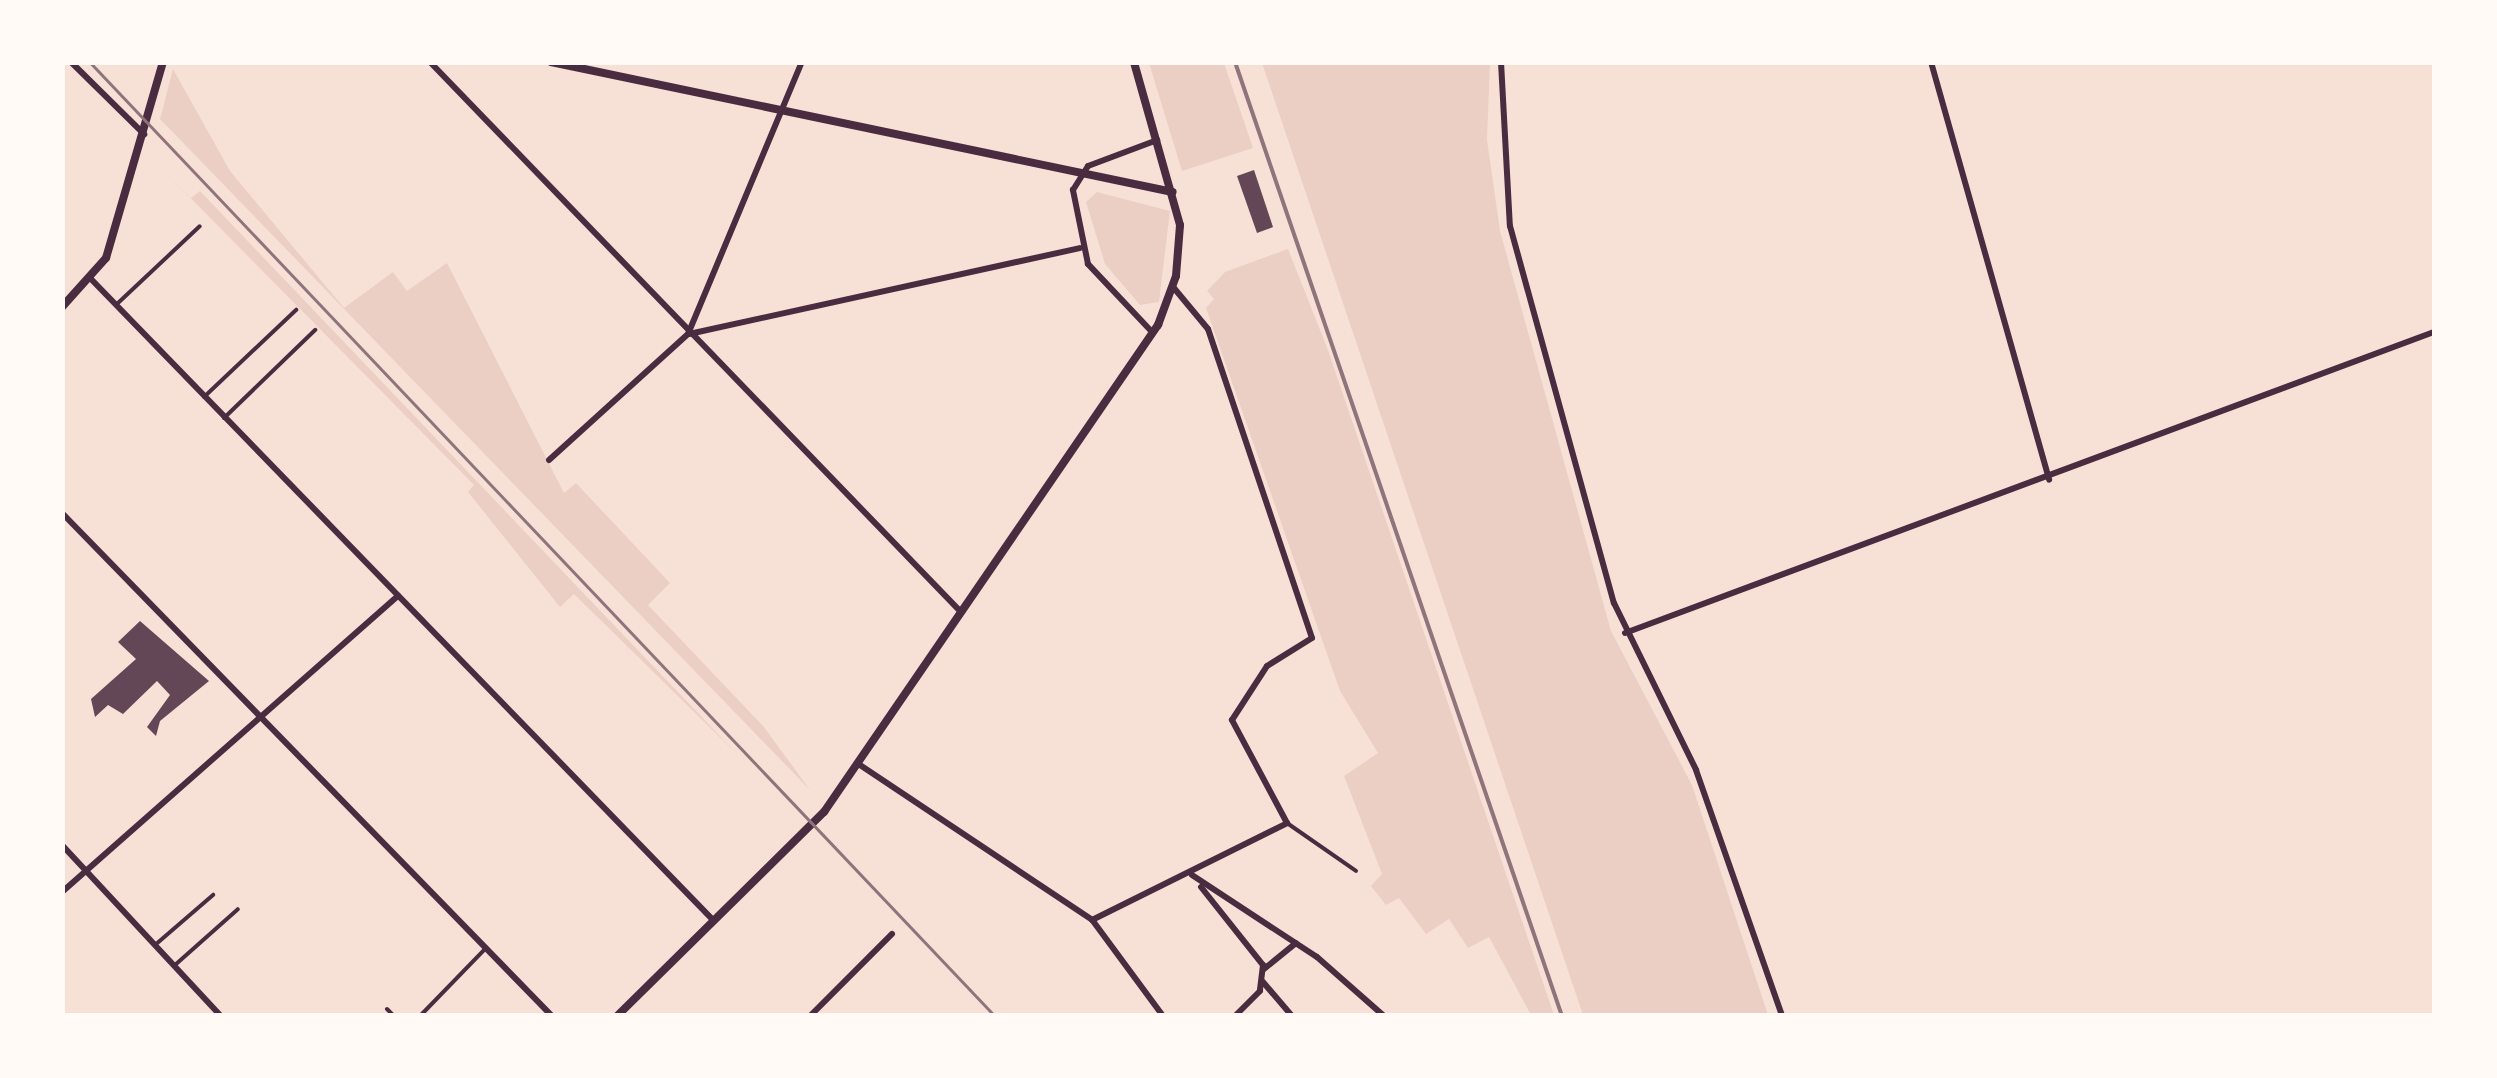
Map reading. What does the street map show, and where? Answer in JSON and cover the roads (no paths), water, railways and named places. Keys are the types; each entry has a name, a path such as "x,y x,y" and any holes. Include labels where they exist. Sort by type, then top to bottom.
{"street":[{"path":"71,62 145,135"},
{"path":"62,307 91,279 134,170 163,62"},
{"path":"430,62 688,334 961,612"},
{"path":"551,62 1174,192"},
{"path":"549,460 688,334 802,62"},
{"path":"617,1016 820,816 1153,333 1174,288 1174,192 1134,62"},
{"path":"1501,62 1510,226 1625,633 1696,770 1782,1016"},
{"path":"1932,62 2049,480"},
{"path":"1078,174 1158,139"},
{"path":"1078,174 1080,248 1153,333"},
{"path":"688,334 1080,248"},
{"path":"91,279 713,920"},
{"path":"1092,920 1192,875 1286,823 1232,720 1267,666 1312,638 1208,330 1174,288"},
{"path":"1625,633 2049,480 2434,332"},
{"path":"62,513 552,1016"},
{"path":"62,892 398,596"},
{"path":"857,762 1092,920 1163,1016"},
{"path":"62,845 221,1016"},
{"path":"1192,875 1264,969"},
{"path":"1200,886 1296,944 1384,1016"},
{"path":"810,1016 892,934"},
{"path":"1235,1016 1262,981 1264,969 1296,944"},
{"path":"1262,981 1292,1016"}],"lane":[{"path":"114,306 200,226"},
{"path":"204,397 296,310"},
{"path":"224,418 315,330"},
{"path":"1286,823 1356,871"},
{"path":"156,945 212,895"},
{"path":"174,966 238,909"},
{"path":"422,1015 486,948"},
{"path":"387,1009 394,1016"}],"tram line":[{"path":"90,62 995,1016"}],"railway":[{"path":"1235,62 1562,1016"}]}
